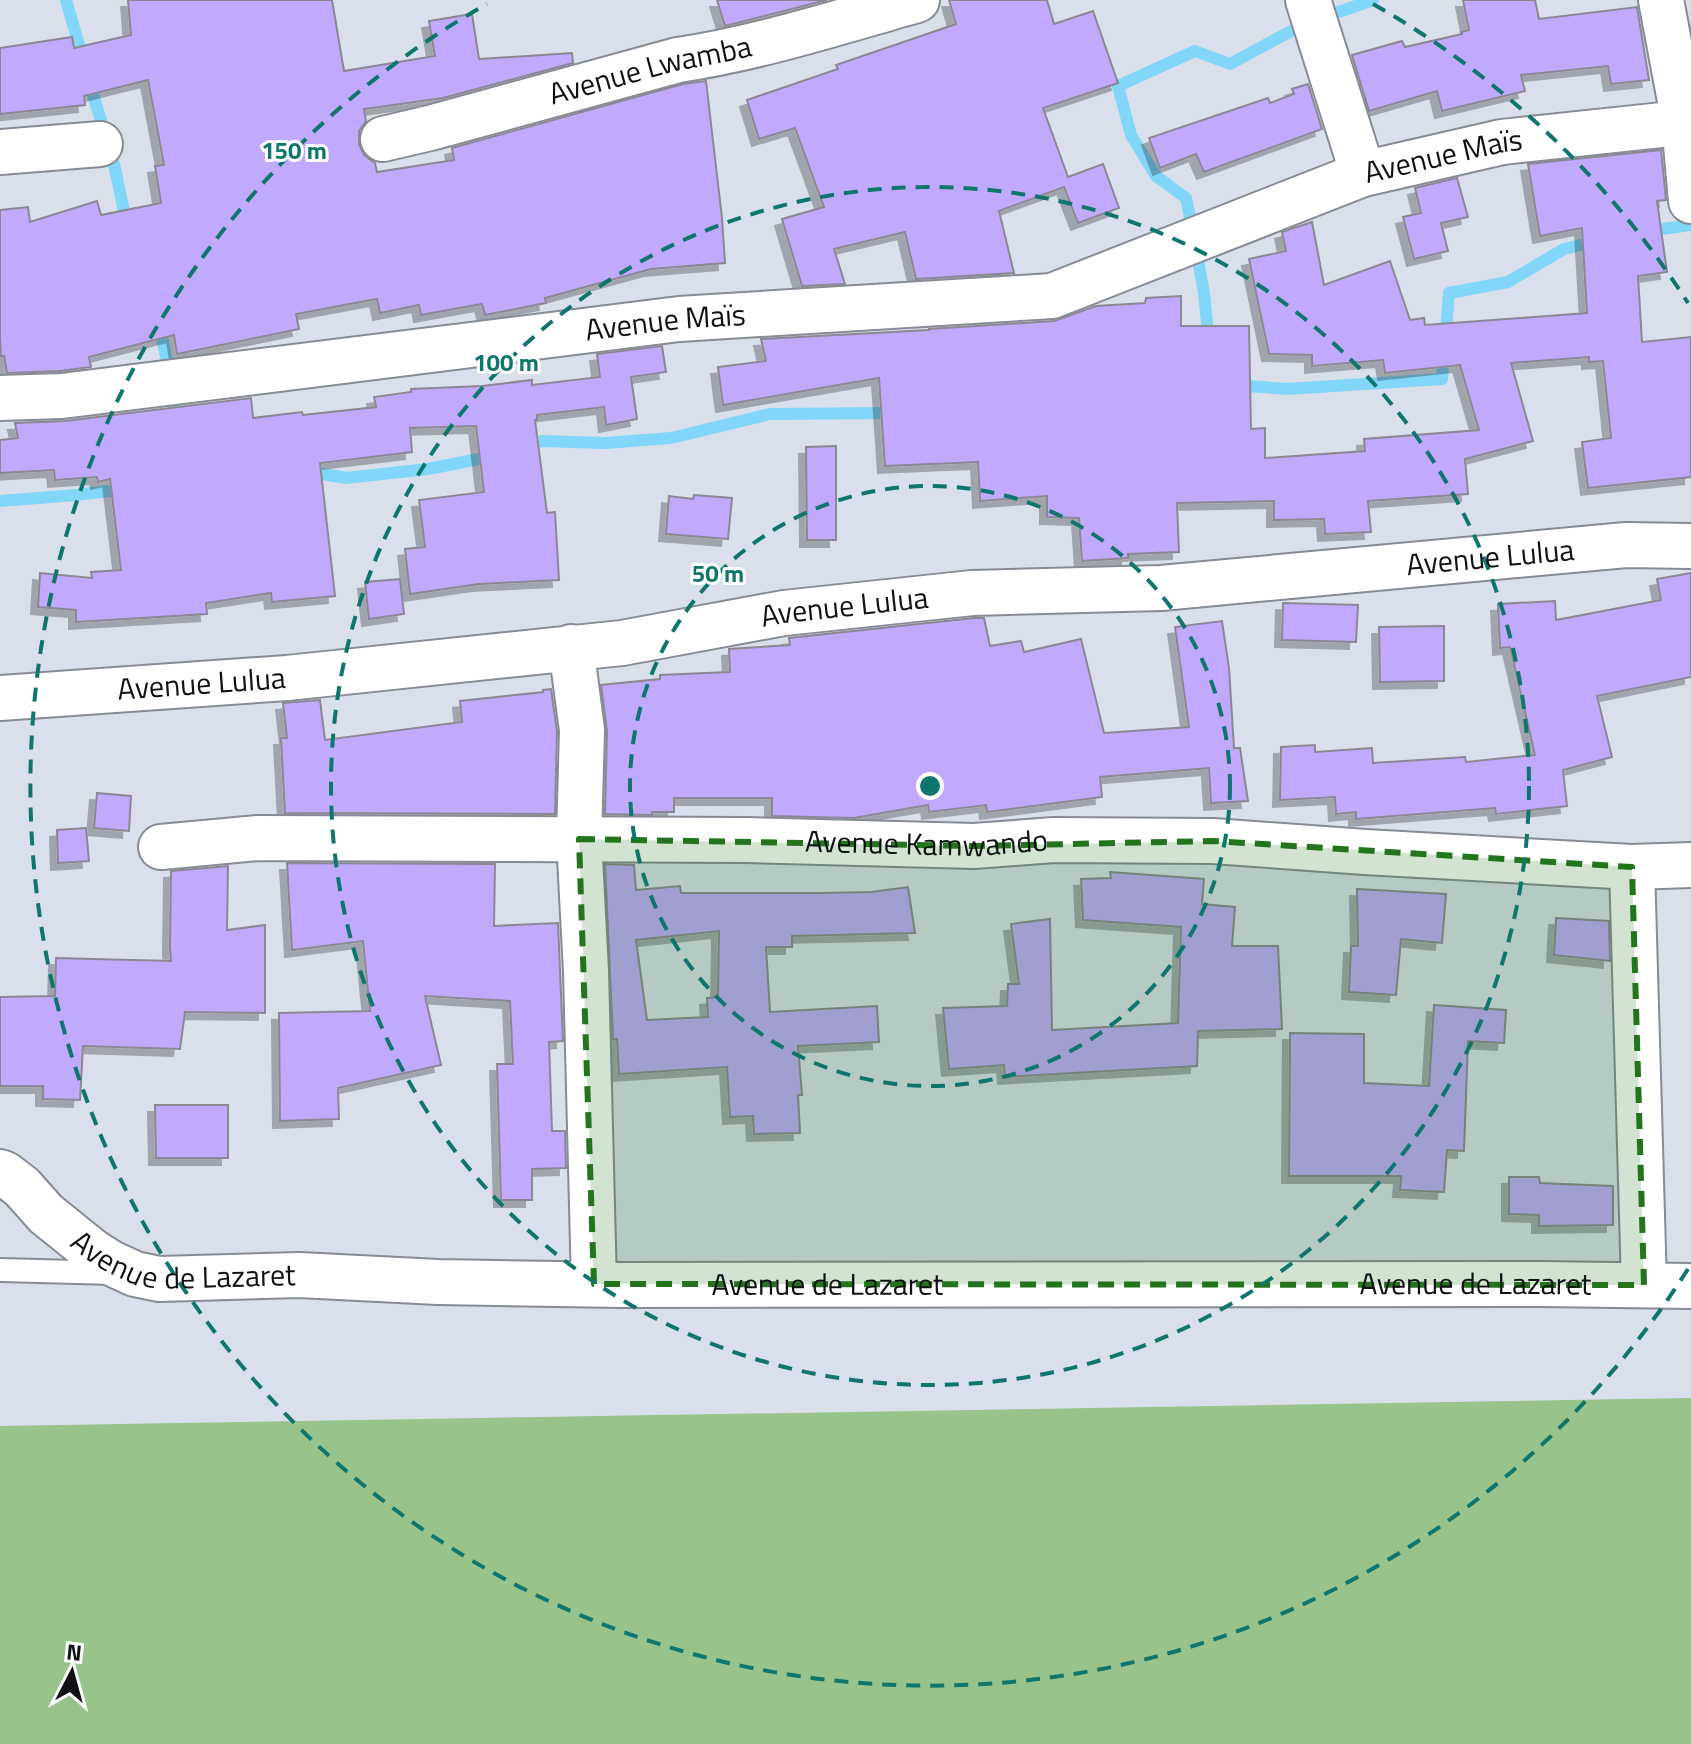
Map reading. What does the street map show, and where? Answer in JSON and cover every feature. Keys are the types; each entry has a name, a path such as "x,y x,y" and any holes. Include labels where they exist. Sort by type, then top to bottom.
{"street":[{"name":"Avenue Lwamba","path":"383,139 917,0"},
{"path":"1308,0 1363,174"},
{"path":"1661,0 1688,122 1691,201"},
{"name":"Avenue Maïs","path":"0,398 62,396 679,319 1052,296 1363,174 1502,142 1688,122"},
{"path":"0,152 100,144"},
{"name":"Avenue Lulua","path":"0,698 287,678 622,643 784,613 972,593 1161,588 1626,545 1691,546"},
{"path":"571,647 582,730 579,839 586,971 594,1284"},
{"name":"Avenue Kamwando","path":"161,847 258,838 746,840 974,846 1054,840 1213,841 1632,867 1691,865"},
{"path":"1632,867 1644,1285"},
{"name":"Avenue de Lazaret","path":"0,1172 22,1187 46,1214 92,1251 135,1274 159,1279 299,1275 438,1282 594,1284 1691,1286"}],"lane":[{"path":"0,1270 135,1274"}],"highlighted area":[{"path":"579,839 974,846 1213,841 1632,867 1644,1285 594,1284"}],"green space":[{"path":"1691,1398 1691,1744 0,1744 0,1426"}],"building":[{"path":"128,0 332,0 344,71 435,56 429,21 472,14 479,59 572,53 573,63 443,98 364,109 366,121 359,131 359,144 364,155 375,163 377,172 454,160 452,148 683,84 706,81 725,263 651,269 545,298 546,303 485,315 482,304 421,315 419,305 380,313 377,299 296,314 299,329 177,354 174,335 89,357 91,367 7,373 4,356 1,356 0,338 0,210 28,207 30,222 97,201 101,215 161,203 155,166 164,165 148,80 84,96 85,105 0,114 0,48 72,37 74,48 131,35"},
{"path":"717,0 827,0 725,26"},
{"path":"949,0 1047,0 1054,24 1093,11 1118,83 1043,108 1068,177 1103,164 1119,208 1078,223 1064,187 999,211 1014,273 916,279 905,232 834,249 845,284 802,286 782,219 824,207 795,128 759,139 747,100 838,69 836,65 956,24"},
{"path":"1463,0 1535,0 1539,19 1637,7 1649,80 1611,84 1608,66 1521,75 1525,91 1442,111 1437,91 1369,111 1352,55 1402,41 1405,47 1462,34 1469,30"},
{"path":"1308,84 1322,129 1204,172 1196,154 1160,168 1149,138 1268,98 1270,103 1294,94 1292,89"},
{"path":"1661,150 1666,200 1657,201 1667,272 1638,276 1642,342 1691,337 1691,477 1588,488 1582,442 1611,438 1603,361 1589,362 1589,357 1511,363 1533,441 1465,459 1468,494 1368,501 1371,532 1325,534 1324,519 1274,520 1274,501 1177,503 1179,552 1128,554 1128,558 1082,561 1079,518 1047,517 1047,496 980,501 978,462 885,466 879,378 723,405 718,367 766,361 761,339 1054,321 1096,306 1145,303 1146,298 1181,296 1181,326 1249,326 1251,429 1265,428 1265,458 1365,451 1364,439 1479,430 1460,365 1385,373 1383,360 1312,366 1312,355 1269,354 1249,259 1286,251 1282,232 1312,222 1324,285 1390,261 1410,320 1424,318 1425,325 1587,313 1582,228 1540,236 1528,164"},
{"path":"1457,178 1468,217 1441,223 1448,251 1414,259 1403,217 1421,213 1415,188"},
{"path":"662,346 666,372 631,377 637,419 606,425 604,407 537,415 535,420 547,513 555,512 559,580 479,584 410,594 405,549 425,547 419,500 484,492 476,426 410,428 412,452 320,463 335,596 272,602 271,593 206,603 207,614 76,622 76,610 38,607 40,573 92,578 91,572 121,570 110,479 98,482 97,477 55,480 54,470 0,473 0,440 18,438 15,423 65,421 251,398 253,418 376,407 374,397 411,392 411,389 532,380 532,385 600,377 597,354"},
{"path":"836,446 836,540 807,540 806,447"},
{"path":"694,495 732,498 728,539 666,534 669,496 693,499"},
{"path":"1691,573 1691,677 1597,696 1612,757 1563,770 1567,806 1496,814 1495,808 1356,819 1356,812 1336,814 1335,797 1280,800 1281,747 1315,745 1315,752 1372,748 1373,763 1465,757 1466,762 1535,755 1510,647 1500,648 1498,604 1555,601 1556,620 1661,600 1657,579"},
{"path":"400,579 404,614 369,619 365,582"},
{"path":"1283,603 1358,605 1356,642 1282,640"},
{"path":"984,618 990,646 1021,641 1024,652 1081,639 1104,733 1189,727 1175,627 1222,621 1229,668 1234,748 1240,748 1248,801 1211,803 1209,768 1100,777 1102,797 987,812 986,805 929,812 928,805 854,818 772,816 772,798 674,798 674,812 605,814 607,731 601,685 660,679 660,675 730,672 729,649 790,645 789,638"},
{"path":"1444,626 1444,681 1380,682 1379,627"},
{"path":"551,689 557,731 555,814 285,813 281,738 287,738 283,703 320,700 325,740 462,722 460,701"},
{"path":"97,793 131,796 129,831 94,828"},
{"path":"86,828 89,861 58,863 57,830"},
{"path":"287,863 495,864 494,926 558,923 563,1041 549,1042 552,1131 565,1131 566,1168 532,1169 532,1200 501,1200 497,1064 513,1064 510,1001 425,996 441,1065 338,1088 339,1119 280,1121 279,1013 370,1011 363,941 292,950"},
{"path":"605,864 634,865 636,890 680,886 681,893 823,893 908,887 915,933 792,936 792,947 766,947 770,1012 877,1006 879,1042 798,1046 802,1095 798,1095 800,1133 754,1134 753,1116 730,1117 727,1067 619,1074 617,1039 613,1039","holes":["719,931 718,997 707,998 708,1017 647,1020 636,940"]},
{"path":"228,866 227,930 265,925 265,1013 185,1012 180,1049 83,1046 80,1100 43,1099 43,1086 0,1086 0,997 55,996 56,958 171,961 171,871"},
{"path":"1110,872 1204,879 1202,904 1235,907 1232,946 1278,946 1282,1029 1198,1031 1197,1066 1005,1077 1004,1065 949,1069 943,1008 1007,1006 1008,984 1019,984 1011,924 1050,919 1052,1030 1178,1023 1181,927 1083,920 1081,879 1111,878"},
{"path":"1357,889 1446,894 1442,943 1401,939 1396,995 1349,992 1351,946 1358,946"},
{"path":"1556,918 1609,921 1610,961 1554,955"},
{"path":"1434,1005 1506,1010 1504,1043 1468,1041 1464,1151 1447,1150 1444,1192 1400,1190 1401,1176 1289,1176 1290,1033 1364,1034 1364,1083 1429,1086"},
{"path":"155,1105 228,1105 228,1158 156,1158"},
{"path":"1509,1177 1539,1177 1540,1183 1613,1186 1613,1225 1539,1226 1539,1215 1509,1214"}],"waterway":[{"path":"66,0 83,59"},
{"path":"1193,231 1186,198 1156,176 1131,135 1118,86 1195,51 1230,64 1304,24 1373,0"},
{"path":"89,81 114,164 127,225"},
{"path":"1647,231 1691,225"},
{"path":"1235,385 1287,389 1442,379 1449,293 1508,282 1564,249 1597,241"},
{"path":"1196,249 1209,342"},
{"path":"159,322 179,422"},
{"path":"522,447 542,441 605,443 671,438 770,414 896,413"},
{"path":"306,471 346,478 428,469 494,456"},
{"path":"0,501 125,489"}]}
